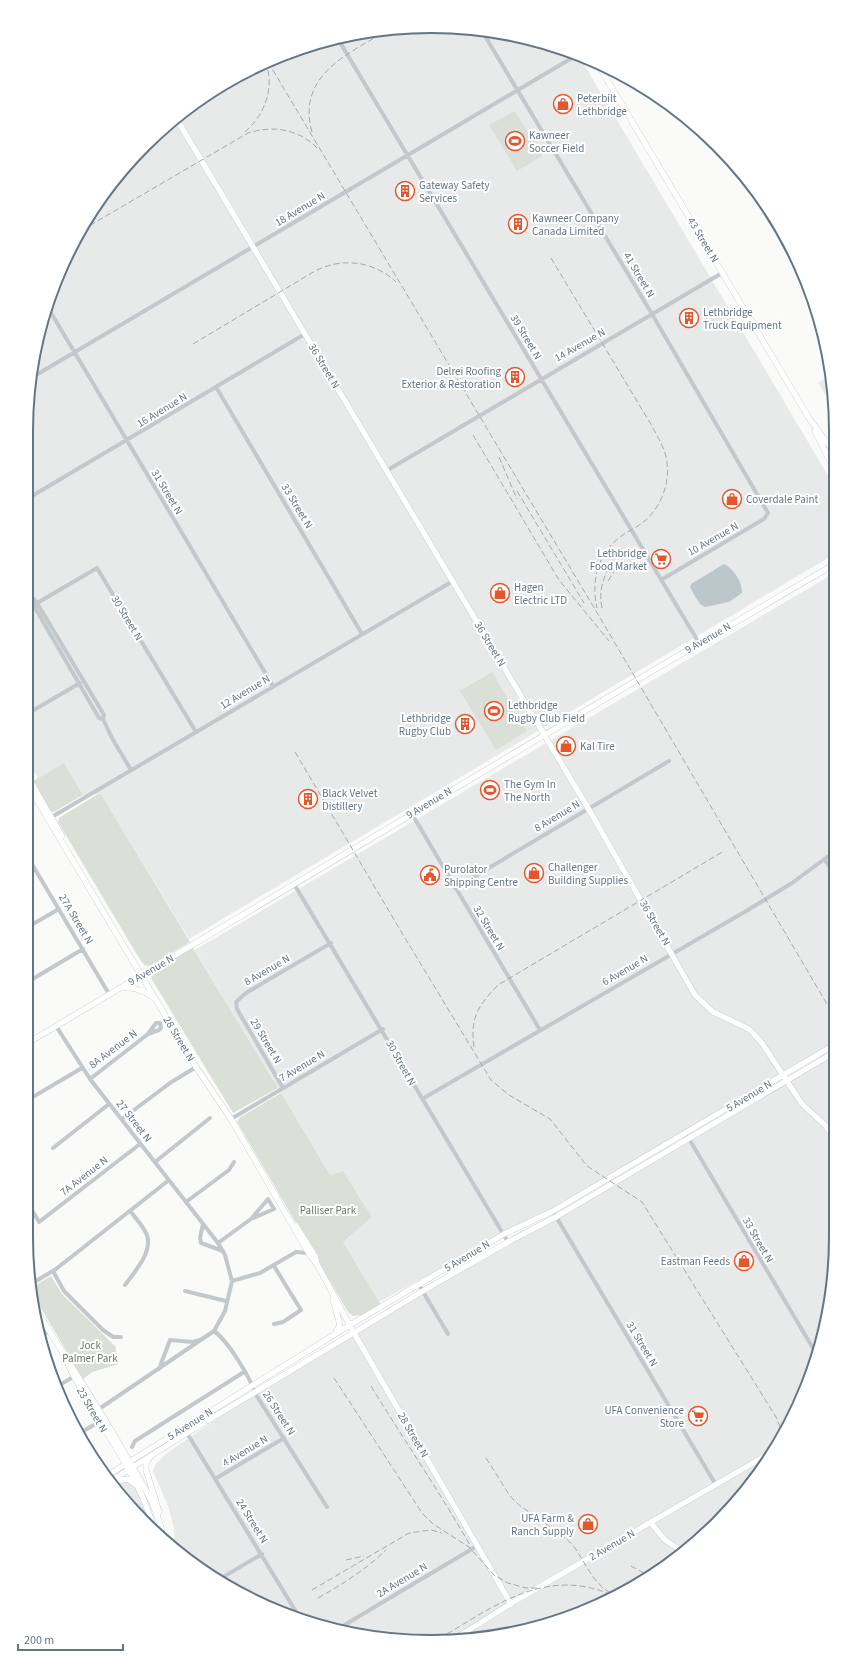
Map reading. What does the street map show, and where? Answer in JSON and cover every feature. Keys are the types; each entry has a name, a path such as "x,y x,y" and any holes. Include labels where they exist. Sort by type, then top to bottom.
{"main road":[{"name":"43 Street N","path":"602,72 809,418 829,459"},
{"name":"36 Street N","path":"179,123 588,808 695,995 713,1012 750,1029 762,1043 802,1104 826,1126 829,1131"},
{"name":"43 Street N","path":"809,418 829,446"},
{"name":"9 Avenue N","path":"33,1040 699,643 829,567"},
{"name":"28 Street N","path":"33,786 77,865 196,1067 231,1120 308,1253 317,1264 354,1333 511,1604"},
{"name":"28 Street N","path":"33,792 51,818"},
{"path":"119,988 129,988 142,991 157,1001"},
{"name":"5 Avenue N","path":"115,1479 187,1433 423,1292 508,1242 556,1217 785,1077 829,1048"},
{"name":"5 Avenue N","path":"785,1077 829,1055"},
{"name":"5 Avenue N","path":"111,1473 350,1325 504,1234 553,1211 687,1136"},
{"name":"28 Street N","path":"285,1211 315,1256 317,1264"},
{"path":"329,1285 340,1325 332,1336"},
{"name":"23 Street N","path":"42,1320 76,1376 99,1422 127,1463"},
{"name":"23 Street N","path":"76,1376 99,1409 127,1463"},
{"path":"150,1456 146,1464 146,1470 158,1507 161,1526"},
{"name":"2 Avenue N","path":"463,1634 511,1604 762,1458"},
{"path":"127,1463 153,1505 161,1526"},
{"path":"131,1469 151,1519"},
{"path":"117,1481 128,1479 137,1486"},
{"path":"651,1522 665,1540 678,1549"}],"street":[{"name":"41 Street N","path":"485,36 652,314 766,509"},
{"name":"39 Street N","path":"341,44 699,643"},
{"name":"18 Avenue N","path":"37,374 254,248 571,58"},
{"name":"14 Avenue N","path":"386,471 722,273"},
{"name":"31 Street N","path":"51,313 273,686"},
{"name":"16 Avenue N","path":"33,495 305,334"},
{"name":"33 Street N","path":"216,387 362,634"},
{"name":"10 Avenue N","path":"661,580 764,519 768,513 766,509"},
{"name":"30 Street N","path":"33,605 97,568 196,732"},
{"name":"12 Avenue N","path":"51,818 453,581"},
{"path":"33,598 104,715 103,720"},
{"path":"33,608 99,718 103,720 131,770"},
{"path":"33,710 83,680"},
{"name":"8 Avenue N","path":"455,888 669,761"},
{"name":"32 Street N","path":"412,814 540,1030"},
{"name":"6 Avenue N","path":"422,1099 786,887 829,856"},
{"path":"825,860 829,866"},
{"name":"27A Street N","path":"33,866 109,994"},
{"name":"30 Street N","path":"294,884 383,1029 422,1099 508,1242"},
{"path":"33,924 59,909"},
{"name":"8 Avenue N","path":"236,1002 246,993 331,943"},
{"path":"33,980 83,949"},
{"name":"29 Street N","path":"236,1002 237,1009 283,1088"},
{"name":"27 Street N","path":"56,1026 82,1068 218,1243 223,1251 232,1281"},
{"name":"7 Avenue N","path":"231,1120 383,1029"},
{"name":"8A Avenue N","path":"90,1078 148,1034"},
{"path":"122,1119 170,1083 196,1067"},
{"name":"8A Avenue N","path":"33,1097 82,1068"},
{"path":"53,1148 109,1104"},
{"path":"155,1162 210,1118"},
{"name":"33 Street N","path":"687,1136 813,1348"},
{"name":"7A Avenue N","path":"33,1212 39,1222 140,1144"},
{"path":"186,1202 230,1170 234,1162"},
{"path":"35,1281 53,1271 169,1180"},
{"path":"218,1243 251,1220 274,1209 268,1199 251,1220"},
{"path":"125,1284 142,1262 148,1241 146,1232 130,1211"},
{"name":"31 Street N","path":"553,1211 716,1485"},
{"path":"203,1224 200,1238 202,1244 223,1251"},
{"path":"99,1409 214,1331 225,1311 226,1301 232,1281 260,1274 274,1266 296,1252 301,1246 301,1241"},
{"path":"296,1252 302,1251 308,1253"},
{"path":"274,1266 301,1310 283,1322 274,1324"},
{"path":"53,1271 64,1291 103,1330 113,1337 121,1338"},
{"path":"419,1285 448,1334"},
{"path":"185,1291 226,1301"},
{"path":"45,1333 49,1331"},
{"name":"26 Street N","path":"214,1331 220,1336 244,1372 252,1385 254,1393 327,1507"},
{"path":"157,1371 170,1340 193,1342 204,1339"},
{"name":"5 Avenue N","path":"132,1446 135,1441 244,1372"},
{"path":"61,1384 76,1376"},
{"path":"83,1431 99,1422"},
{"name":"24 Street N","path":"187,1433 296,1611"},
{"name":"4 Avenue N","path":"216,1479 284,1438"},
{"name":"2A Avenue N","path":"344,1625 477,1546"},
{"path":"224,1577 262,1554"}],"shaded area":[{"path":"431,33 457,34 483,36 509,41 559,54 583,63 829,477 829,557 189,939 101,794 83,795 64,763 38,778 33,770 33,431 36,379 47,328 63,279 86,232 115,189 150,150 169,132 210,100 232,86 279,63 328,47 379,36"},
{"path":"826,378 827,398 818,383"},
{"path":"724,564 728,566 737,576 741,585 742,593 729,602 705,607 700,604 696,598 690,587 691,584"},
{"path":"829,576 829,1046 553,1211 504,1234 379,1302 343,1242 372,1217 343,1171 330,1175 195,950"},
{"path":"829,1056 828,1263 826,1289 815,1340 799,1389 776,1436 762,1458 730,1499 693,1536 673,1553 630,1582 583,1605 559,1614 483,1632 431,1635 379,1632 303,1614 279,1605 232,1582 189,1553 175,1541 174,1528 168,1506 153,1471 155,1465 167,1453 246,1399 498,1250 547,1225 787,1080"},
{"path":"123,1479 137,1486 148,1516 132,1499 117,1481"}],"green space":[{"name":"Kawneer Soccer Field","path":"515,111 542,156 517,171 489,125"},
{"name":"Lethbridge Rugby Club Field","path":"492,672 527,731 496,750 460,691"},
{"path":"64,763 83,795 54,812 51,811 33,781"},
{"path":"98,794 101,794 190,942 150,966 144,965 136,953 58,822 59,818"},
{"path":"193,948 278,1088 233,1113 151,978 155,970"},
{"name":"Palliser Park","path":"281,1093 330,1175 343,1171 372,1217 343,1242 381,1305 363,1315 353,1316 348,1312 237,1122 239,1118"},
{"name":"Jock Palmer Park","path":"51,1276 62,1294 115,1346 119,1364 92,1372 83,1379 39,1305 36,1285"}],"railway":[{"path":"312,132 309,112 312,95 319,80 330,68 344,57 377,36"},
{"path":"271,67 602,621 829,1007"},
{"path":"245,132 258,118 266,101 269,82 267,68"},
{"path":"90,225 248,133 267,129 285,130 302,137 317,148"},
{"path":"551,258 652,426 663,447 667,459 667,479 658,505 646,520 612,544 601,560 595,588 597,608"},
{"path":"193,344 315,271 325,267 336,264 357,263 378,269 396,282"},
{"path":"473,435 559,580 609,641"},
{"path":"499,457 517,499"},
{"path":"517,491 584,603"},
{"path":"602,608 602,583 608,569 622,548"},
{"path":"608,581 626,553"},
{"path":"295,752 491,1080 509,1095 550,1119 587,1166 642,1202 776,1417 780,1428"},
{"path":"474,1047 473,1028 477,1013 485,999 498,985 724,851"},
{"path":"334,1378 422,1513 433,1524 469,1547 494,1575 508,1583 526,1588 538,1588"},
{"path":"371,1386 470,1545"},
{"path":"486,1458 510,1496 519,1505 566,1538 575,1548 593,1577 610,1593"},
{"path":"312,1590 409,1533 431,1530 442,1533"},
{"path":"318,1598 354,1576 386,1550"},
{"path":"346,1560 364,1556"},
{"path":"631,1566 644,1573"},
{"path":"447,1634 485,1612 523,1593 563,1585 585,1587 607,1593"}],"place":[{"name":"Peterbilt Lethbridge","path":"563,104"},
{"name":"Kawneer Soccer Field","path":"515,141"},
{"name":"Gateway Safety Services","path":"405,191"},
{"name":"Kawneer Company Canada Limited","path":"518,224"},
{"name":"Lethbridge Truck Equipment","path":"689,318"},
{"name":"Delrei Roofing Exterior & Restoration","path":"515,377"},
{"name":"Coverdale Paint","path":"732,499"},
{"name":"Lethbridge Food Market","path":"661,559"},
{"name":"Hagen Electric LTD","path":"500,593"},
{"name":"Lethbridge Rugby Club Field","path":"494,711"},
{"name":"Lethbridge Rugby Club","path":"465,724"},
{"name":"Kal Tire","path":"566,746"},
{"name":"The Gym In The North","path":"490,790"},
{"name":"Black Velvet Distillery","path":"308,799"},
{"name":"Challenger Building Supplies","path":"534,873"},
{"name":"Purolator Shipping Centre","path":"430,875"},
{"name":"Eastman Feeds","path":"744,1261"},
{"name":"UFA Convenience Store","path":"698,1416"},
{"name":"UFA Farm & Ranch Supply","path":"588,1524"}]}
